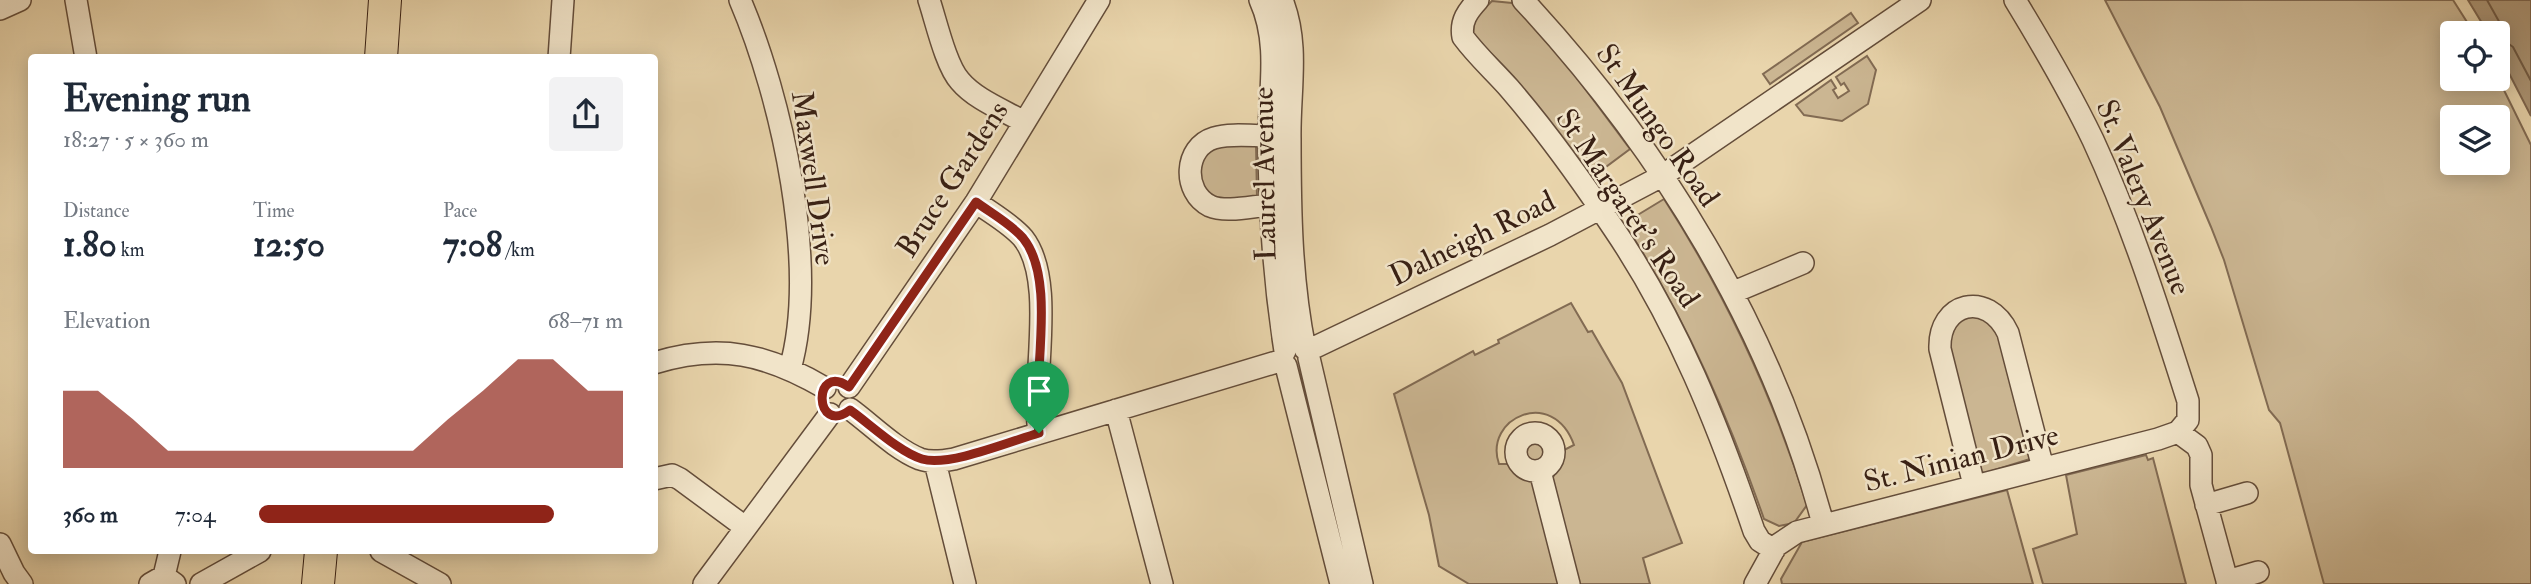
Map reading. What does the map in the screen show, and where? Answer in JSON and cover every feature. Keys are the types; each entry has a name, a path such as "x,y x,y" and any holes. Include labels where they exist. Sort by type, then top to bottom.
{"highway":[{"path":"381,54 385,0"},
{"path":"317,584 321,554"}],"street":[{"path":"0,9 20,0"},
{"path":"76,0 85,54"},
{"path":"559,54 563,0"},
{"name":"Maxwell Drive","path":"740,0 769,80 785,148 792,194 799,262 800,306 798,335 790,369"},
{"path":"929,0 949,61 960,81 971,91 1024,122"},
{"name":"Bruce Gardens","path":"849,387 976,202 1099,0"},
{"name":"Laurel Avenue","path":"1260,0 1273,43 1269,136 1270,205 1278,307 1296,356 1362,584"},
{"name":"Laurel Avenue","path":"1282,0 1292,35 1292,246 1299,317 1296,356 1341,584"},
{"name":"St Margaret's Road","path":"1478,0 1467,12 1461,27 1463,37 1529,112 1600,209 1665,312 1721,435 1754,531 1760,541 1765,567"},
{"name":"St Mungo Road","path":"1523,0 1591,77 1662,176 1734,292 1786,407 1823,524"},
{"name":"Dalneigh Road","path":"935,462 954,459 1296,356 1600,209 1662,176 1920,0"},
{"name":"St. Valery Avenue","path":"2015,0 2050,58 2093,141 2138,250 2188,401 2190,413 2182,429"},
{"name":"Laurel Avenue","path":"1269,136 1212,138 1194,153 1190,168 1191,184 1199,198 1212,206 1227,208 1270,205"},
{"path":"976,202 1022,237 1034,262 1039,283 1041,316 1036,414 1039,433"},
{"path":"1734,292 1803,263"},
{"path":"1974,485 1940,349 1943,324 1952,314 1964,308 1978,306 1991,311 2002,320 2008,333 2043,468"},
{"path":"658,362 701,352 733,352 763,358 825,388"},
{"path":"704,584 745,527 840,412 854,400 849,387 840,382 829,384 825,388 821,402 840,412 921,459 935,462 965,584"},
{"path":"1116,410 1162,584"},
{"path":"2182,429 2201,455 2201,485 2227,582 2258,572"},
{"name":"St. Ninian Drive","path":"1765,567 1785,538 1797,531 2158,439 2182,429"},
{"path":"1540,471 1569,584"},
{"path":"658,478 672,475 680,479 745,527"},
{"path":"2206,505 2247,493"},
{"path":"0,544 22,584"},
{"path":"163,581 169,554"},
{"path":"201,584 255,554"},
{"path":"385,554 440,584"}],"shaded area":[{"path":"2105,0 2453,0 2466,21 2440,21 2440,91 2504,91 2531,145 2531,584 2324,584 2280,423 2269,410 2224,260 2160,107"},
{"path":"1492,1 1512,3 1568,66 1630,149 1591,178 1508,72 1473,34 1474,19"},
{"path":"1851,13 1858,23 1770,84 1763,74"},
{"path":"1867,56 1876,70 1868,104 1842,121 1804,115 1796,105 1831,80 1838,98 1849,91 1836,77"},
{"path":"1256,143 1257,199 1214,201 1199,184 1203,153 1212,145"},
{"path":"1664,199 1728,309 1779,425 1807,505 1794,523 1779,526 1764,519 1706,372 1671,302 1631,234 1643,227 1636,216"},
{"path":"1571,303 1588,332 1592,331 1622,383 1682,543 1643,558 1650,584 1578,584 1552,480 1564,450 1574,445 1564,427 1551,417 1537,413 1523,415 1510,422 1501,433 1497,448 1499,464 1509,464 1533,482 1559,584 1469,584 1439,566 1429,515 1394,394 1473,351 1475,355 1499,343 1498,340"},
{"path":"1972,314 1995,321 2030,459 1985,473 1981,472 1946,335 1948,329"},
{"path":"1535,439 1544,443 1548,452 1544,461 1535,465 1526,461 1522,452 1526,443"},
{"path":"2146,455 2148,460 2153,458 2186,584 2043,584 2033,549 2077,534 2066,475"},
{"path":"2007,490 2033,584 1782,584 1781,579 1802,542"}],"water":[{"path":"2468,0 2531,0 2531,116 2510,75 2510,21 2481,21"}],"route":[{"path":"976,202 1022,237 1034,262 1039,283 1041,316 1036,414 1039,433 954,459 935,462 921,459 904,449 850,410 841,415 830,414 821,402 822,392 829,384 840,382 849,387 976,202"}]}
